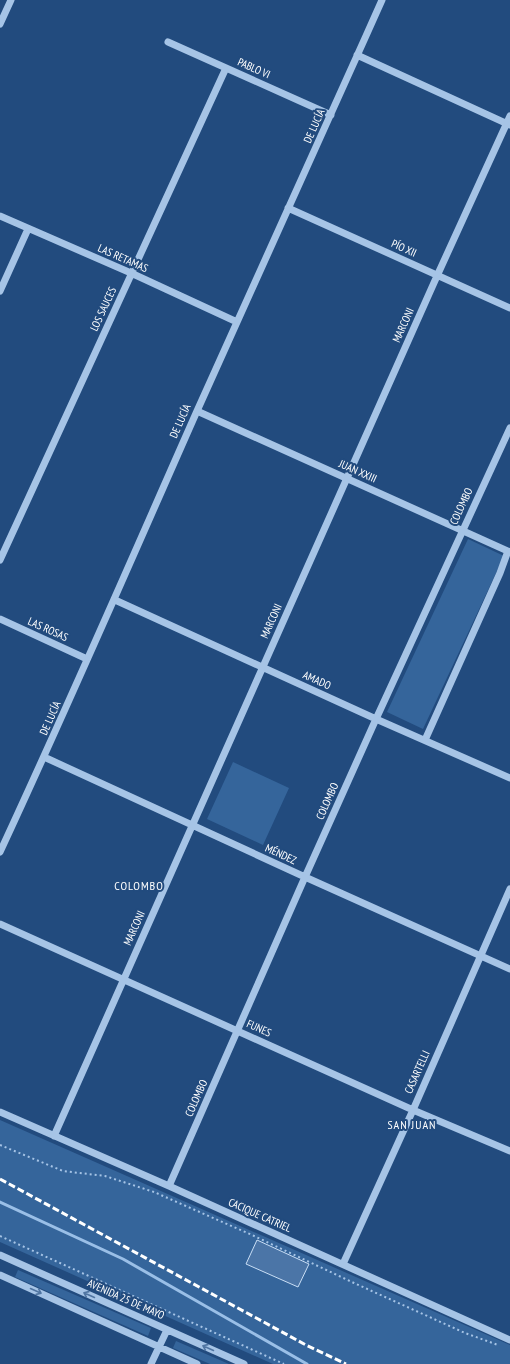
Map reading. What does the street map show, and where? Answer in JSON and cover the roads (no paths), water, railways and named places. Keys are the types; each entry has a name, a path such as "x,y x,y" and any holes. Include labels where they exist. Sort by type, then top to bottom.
{"street":[{"path":"0,24 11,0"},
{"name":"DE LUCÍA","path":"0,852 115,600 197,411 382,0"},
{"name":"PABLO VI","path":"168,42 331,115"},
{"path":"357,55 508,124"},
{"name":"LOS SAUCES","path":"0,560 226,68"},
{"name":"MARCONI","path":"54,1136 262,667 437,276 508,124 510,116"},
{"name":"PÍO XII","path":"288,208 510,308"},
{"name":"LAS RETAMAS","path":"0,216 237,322"},
{"path":"0,291 28,229"},
{"name":"JUAN XXIII","path":"197,411 509,551"},
{"name":"COLOMBO","path":"170,1186 305,877 462,530 510,428"},
{"path":"425,740 509,551"},
{"name":"AMADO","path":"115,600 376,719 510,778"},
{"name":"LAS ROSAS","path":"0,619 88,659"},
{"name":"MÉNDEZ","path":"44,757 510,969"},
{"name":"CASARTELLI","path":"343,1264 413,1110 510,889"},
{"name":"FUNES","path":"0,924 413,1110 510,1151"},
{"name":"CACIQUE CATRIEL","path":"0,1112 170,1186 510,1340"},
{"name":"AVENIDA 25 DE MAYO","path":"0,1256 244,1364"},
{"path":"0,1275 197,1364"},
{"path":"152,1364 167,1330"}],"waterway":[{"path":"0,1202 123,1259 307,1364"}],"railway":[{"path":"0,1179 306,1345 346,1364"}],"district":[{"name":"COLOMBO","path":"139,886"},
{"name":"SAN JUAN","path":"412,1125"}]}
